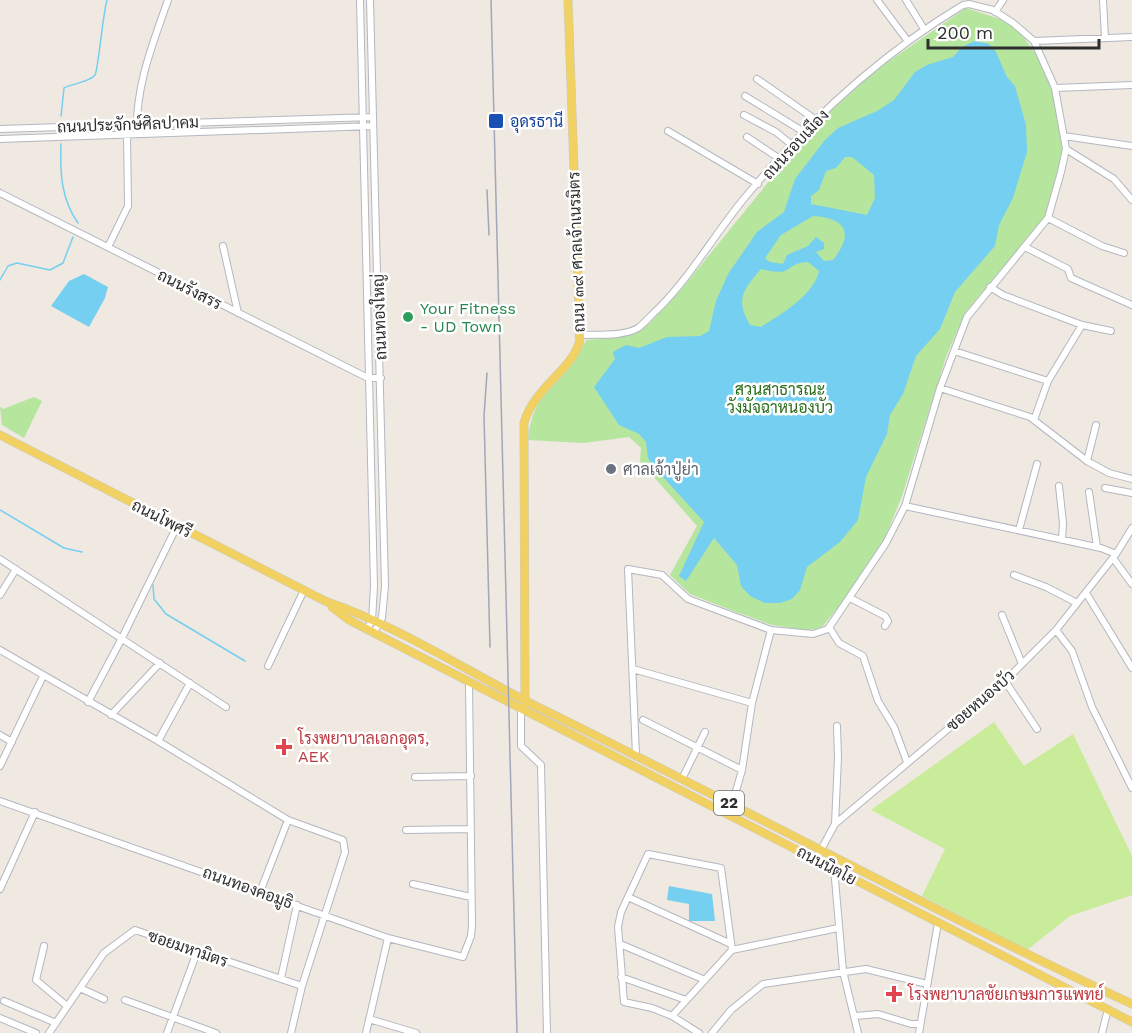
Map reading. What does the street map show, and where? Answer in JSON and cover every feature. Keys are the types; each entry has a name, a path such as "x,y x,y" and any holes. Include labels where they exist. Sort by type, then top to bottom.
{"main road":[{"name":"ถนน ๓๙ ศาลเจ้าเนรมิตร","path":"524,704 524,423 537,395 575,352 579,334 568,0"},
{"name":"ถนนโพศรี","path":"0,435 325,601 380,625 524,704"},
{"name":"ถนนโพศรี","path":"325,601 349,620 469,682 524,704"},
{"path":"349,620 382,639 396,643"},
{"name":"ถนนนิตโย","path":"524,704 637,756 838,860 1132,1004"},
{"name":"ถนนนิตโย","path":"524,704 938,924 1132,1022"},
{"path":"834,868 838,860"},
{"path":"972,941 978,929"}],"street":[{"path":"137,134 145,68 168,0"},
{"name":"ถนนทองใหญ่","path":"360,0 374,586 371,631"},
{"name":"ถนนทองใหญ่","path":"370,0 385,586 380,625 371,631"},
{"path":"877,0 907,40"},
{"path":"906,0 924,28"},
{"path":"995,12 1003,0"},
{"path":"1103,0 1105,38"},
{"name":"ถนนรอบเมือง","path":"579,334 626,332 640,326 676,291 758,183 804,132 907,40 963,2 995,12 1013,22 1034,41"},
{"path":"637,756 628,569 662,574 688,598 771,630 813,634 829,627 886,543 904,506 940,388 967,317 1048,218 1066,149 1055,88 1034,41 1132,37"},
{"path":"757,79 816,120"},
{"path":"1055,88 1132,85"},
{"path":"745,96 804,132"},
{"path":"744,115 776,132 792,145"},
{"name":"ถนนประจักษ์ศิลปาคม","path":"0,129 373,117"},
{"path":"256,119 256,130"},
{"path":"237,120 237,130"},
{"name":"ถนนประจักษ์ศิลปาคม","path":"0,139 373,126"},
{"path":"48,127 48,137"},
{"path":"668,131 758,183"},
{"path":"108,247 128,206 127,134"},
{"path":"1064,135 1132,146"},
{"path":"747,137 780,159"},
{"path":"1066,149 1114,179 1129,192 1132,200"},
{"name":"ถนนรังสรร","path":"0,193 368,378 381,378"},
{"path":"1048,218 1102,246 1124,252"},
{"path":"223,246 238,313"},
{"path":"1025,247 1068,269 1071,278 1132,305"},
{"path":"990,287 1003,296 1082,325 1111,331"},
{"path":"1034,420 1048,381 1082,325"},
{"path":"954,351 1048,381"},
{"path":"940,388 1034,420 1087,461 1108,473 1132,479"},
{"path":"1087,461 1096,425"},
{"path":"1019,530 1037,465"},
{"path":"1059,486 1063,523 1062,540"},
{"path":"1104,488 1132,493"},
{"path":"1089,492 1097,547"},
{"path":"904,506 1097,547 1114,556 1132,584"},
{"path":"88,702 177,526"},
{"name":"ซอยหนองบัว","path":"816,859 835,824 1005,681 1056,630 1114,556 1132,528"},
{"path":"0,559 226,707"},
{"path":"0,595 16,569"},
{"path":"1014,575 1046,587 1077,603"},
{"path":"374,586 385,586"},
{"path":"268,666 304,590"},
{"path":"1086,593 1132,668"},
{"path":"850,598 885,616 888,621 885,626"},
{"path":"1002,615 1022,664"},
{"path":"829,627 839,643 863,656 878,701 894,727 907,762"},
{"path":"732,805 741,770 752,703 771,630"},
{"path":"1056,630 1072,651 1092,707 1132,788"},
{"path":"0,650 158,741 288,820 343,840 345,845 302,986 291,1033"},
{"path":"111,715 160,663"},
{"path":"633,669 752,703"},
{"path":"1,762 44,676"},
{"path":"1005,681 1038,729"},
{"path":"413,885 471,897 469,682"},
{"path":"158,741 190,683"},
{"path":"524,704 521,746 541,765 547,1033"},
{"path":"643,720 741,770"},
{"path":"835,824 837,726"},
{"path":"682,779 705,732"},
{"path":"0,735 12,742"},
{"path":"415,777 471,776"},
{"name":"ถนนทองคอมูธิ","path":"0,801 388,938 463,957 471,936 471,897"},
{"path":"0,889 35,812"},
{"path":"260,892 288,820"},
{"path":"406,830 469,829"},
{"path":"672,1016 732,947 721,868 648,855 628,897 618,927 624,1002 652,1008 672,1016 699,1033"},
{"path":"834,868 843,971 858,1033"},
{"path":"628,897 732,947 838,928"},
{"path":"280,978 297,905"},
{"path":"919,1033 938,924"},
{"name":"ซอยมหามิตร","path":"49,1033 104,953 135,930 302,986"},
{"path":"366,1033 388,938"},
{"path":"620,944 705,980"},
{"path":"44,946 37,970 37,983 67,1006"},
{"path":"167,1033 197,952"},
{"path":"712,1033 731,1010 763,984 866,969 927,984"},
{"path":"621,977 686,1000"},
{"path":"80,988 104,999"},
{"path":"125,1000 216,1033"},
{"path":"4,1001 56,1023"},
{"path":"1102,1033 1108,1009"},
{"path":"855,1016 878,1014 911,1024 920,1024"},
{"path":"0,1018 36,1033"},
{"path":"369,1019 416,1033"}],"green space":[{"name":"สวนสาธารณะ วังมัจฉาหนองบัว","path":"966,8 1000,19 1018,30 1044,69 1053,94 1063,152 1045,216 965,313 946,357 902,496 882,545 853,589 823,626 804,630 772,625 690,594 670,575 697,526 640,461 641,448 629,437 584,443 528,440 530,425 541,398 587,340 628,335 649,324 684,286 813,127 876,70"},
{"path":"34,397 42,401 24,438 2,425 0,407 3,409"},
{"path":"994,722 1024,766 1073,734 1132,856 1132,895 1070,916 1027,950 922,896 945,849 871,810"}],"water":[{"name":"สวนสาธารณะ วังมัจฉาหนองบัว","path":"975,41 989,44 996,52 1007,77 1015,86 1026,125 1027,152 1013,198 999,225 995,246 955,292 940,329 916,356 903,394 890,415 887,434 866,477 858,520 840,542 807,567 800,590 792,599 780,603 765,603 750,596 741,586 737,565 714,538 686,581 679,576 704,522 652,465 648,458 646,442 639,434 619,425 594,387 615,359 613,352 626,345 639,348 667,337 700,336 709,331 716,301 728,274 757,232 784,212 795,179 825,140 838,128 877,111 894,100 915,72 927,65 953,57 962,47","holes":["845,157 852,157 874,175 875,198 867,215 811,204 811,196 819,190 826,171 836,168","813,216 824,217 840,224 845,235 840,251 833,260 824,261 816,252 824,249 824,243 816,237 808,246 787,255 783,264 770,262 765,258 781,235","808,262 819,271 810,288 795,304 761,327 750,325 745,316 742,301 746,289 755,276 761,269 780,272"]},
{"path":"84,274 108,287 105,298 89,327 51,306 69,281"},
{"path":"669,886 712,894 715,921 689,921 689,904 667,900"}],"waterway":[{"path":"61,116 64,88 88,80 95,75 107,0"},
{"path":"61,144 65,195 78,223"},
{"path":"0,280 8,266 17,263 50,270 63,263 73,237"},
{"path":"0,510 64,548 82,552"},
{"path":"153,585 154,599 166,614 245,661"}],"railway":[{"path":"491,0 517,1033"},
{"path":"487,190 489,235"},
{"path":"487,373 484,416 490,647"}],"place":[{"name":"อุดรธานี","path":"496,121"},
{"name":"Your Fitness - UD Town","path":"408,317"},
{"name":"ศาลเจ้าปู่ย่า","path":"611,469"},
{"name":"โรงพยาบาลเอกอุดร, AEK","path":"284,747"},
{"name":"โรงพยาบาลชัยเกษมการแพทย์","path":"894,994"}]}
